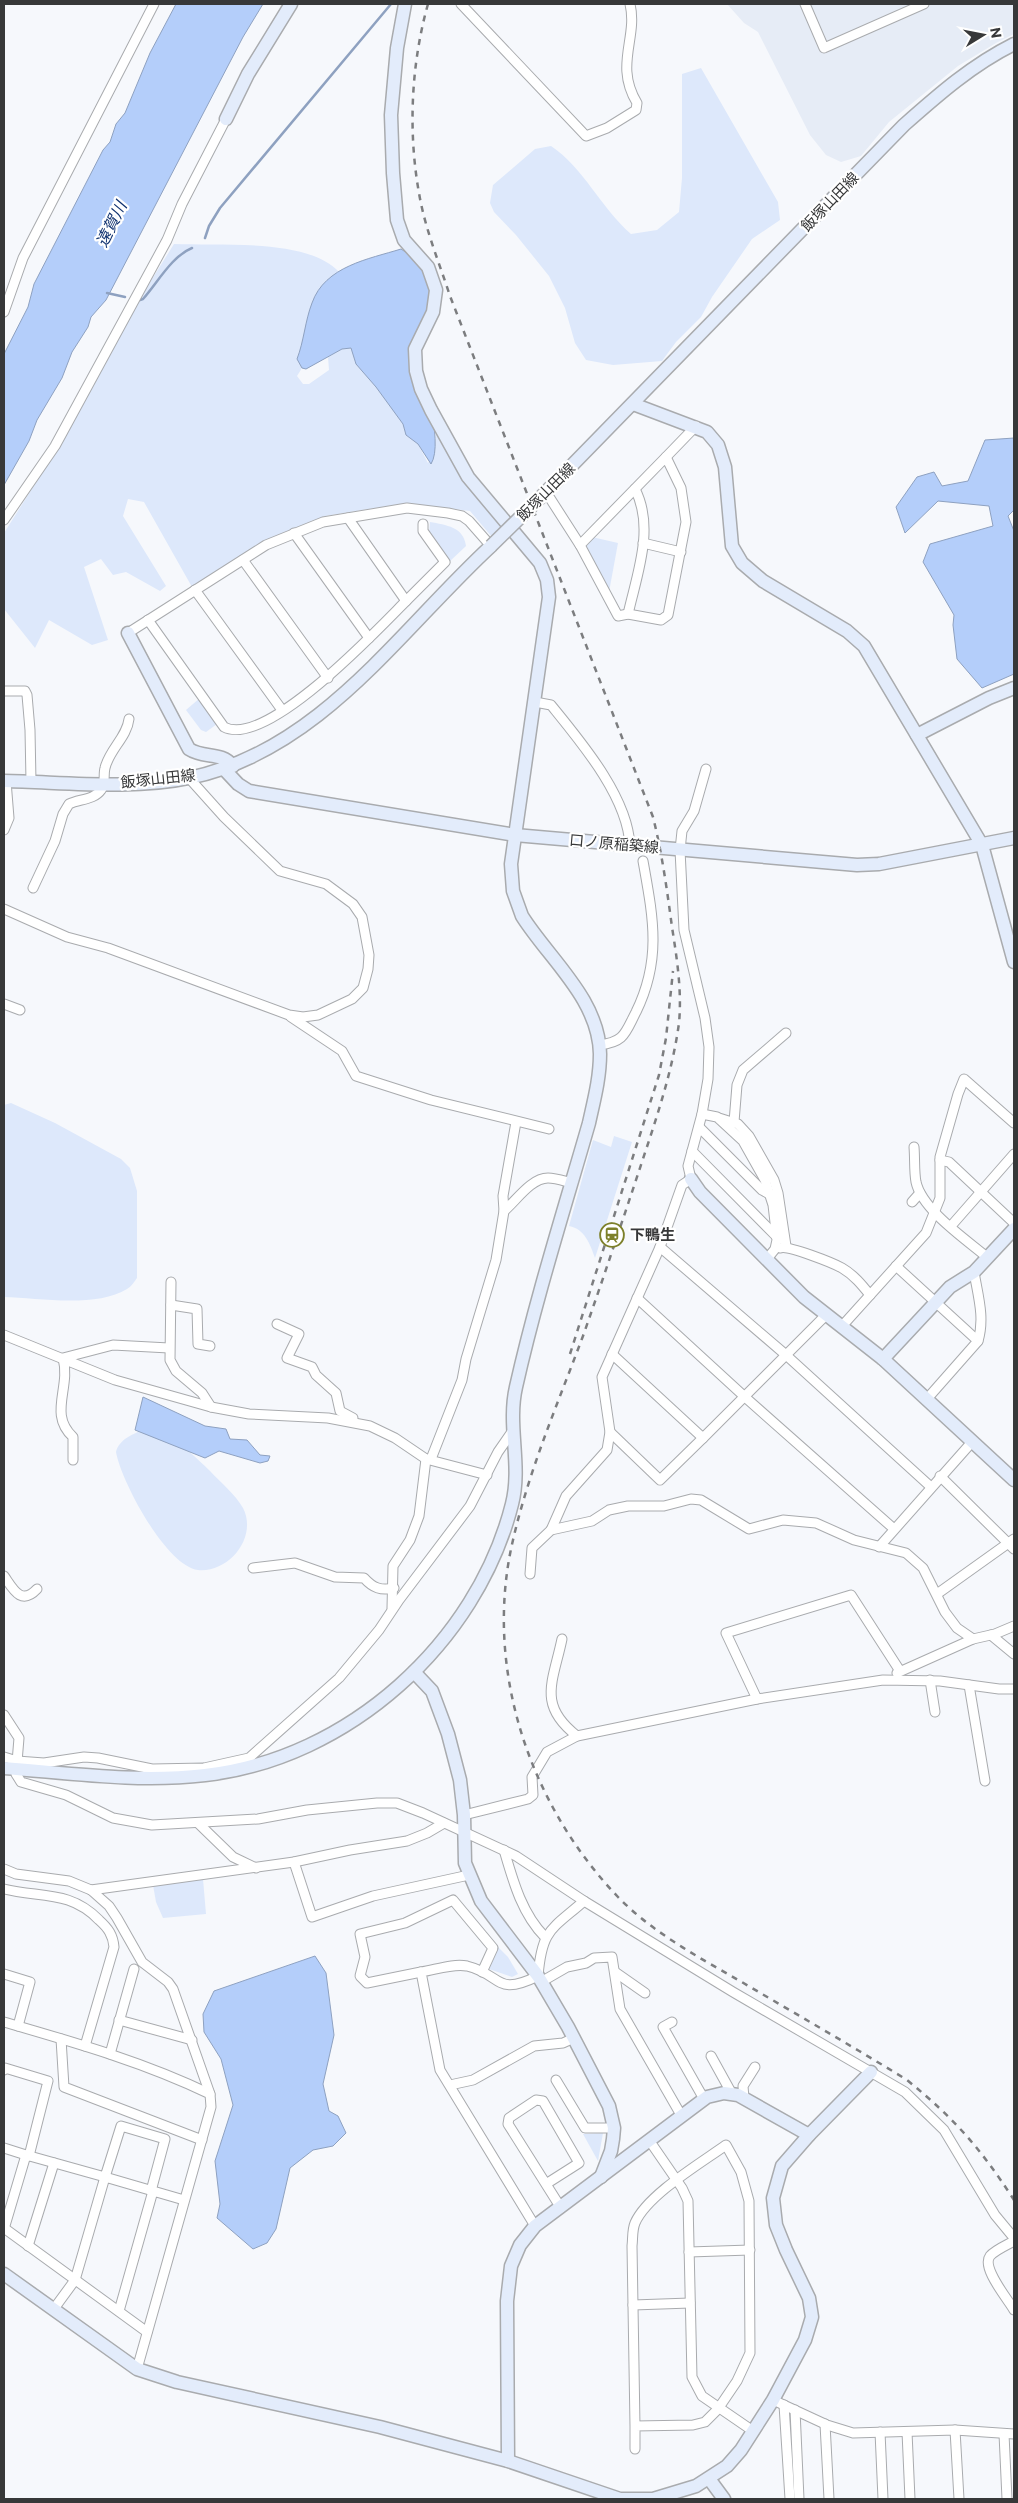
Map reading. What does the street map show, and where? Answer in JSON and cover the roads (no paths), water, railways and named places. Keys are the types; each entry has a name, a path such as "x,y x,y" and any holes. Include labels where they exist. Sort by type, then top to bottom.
{"street":[{"path":"4,312 23,258 154,4"},
{"path":"4,520 55,446 166,240 182,204 248,74 291,4"},
{"path":"12,1766 164,1778 207,1775 252,1766 302,1748 342,1727 414,1672 442,1643 475,1595 495,1552 512,1504 516,1475 513,1403 516,1386 598,1084 599,1045 594,1024 583,1000 531,930 516,903 512,881 514,835 549,598 547,580 540,562 468,478 420,389 416,371 415,349 434,312 436,290 428,267 404,240 397,220 391,116 396,48 405,4"},
{"path":"461,4 586,136 607,128 636,110 637,103 631,94 626,72 630,4"},
{"path":"805,4 824,48 924,4"},
{"name":"飯塚山田線","path":"5,780 133,784 189,778 228,767 284,739 342,697 545,494 904,125 956,80 978,64 1014,44"},
{"path":"633,404 708,432 718,445 725,468 732,546 742,563 763,581 847,631 864,646 982,845 1014,962"},
{"path":"580,544 696,426"},
{"path":"545,494 580,544 618,616 628,614 661,620 668,614 686,522 681,488 666,457"},
{"path":"628,614 643,543 644,512 635,489"},
{"path":"128,633 266,546 323,522 407,508 448,513 462,516 469,521 491,546"},
{"path":"348,518 406,601"},
{"path":"148,620 224,727 238,731 269,718 328,678 446,562 423,531 423,524"},
{"path":"294,533 369,638"},
{"path":"643,543 681,552"},
{"path":"243,560 328,678"},
{"path":"195,590 282,710"},
{"name":"口ノ原稲築線","path":"128,633 189,749 205,755 219,755 227,758 228,767 238,784 249,791 514,835 857,865 879,864 1014,838"},
{"path":"917,735 989,698 1014,688"},
{"path":"4,691 25,691 27,695 31,781"},
{"path":"534,702 551,705 599,769 625,816 630,829 630,846"},
{"path":"33,888 55,841 63,814 69,804 92,797 100,791 104,783 105,767 113,750 128,728 129,719"},
{"path":"706,769 694,811 682,831 680,850 684,930 705,1018 709,1048 708,1079 702,1114 688,1166 691,1180 700,1192 771,1254 826,1315 842,1325 883,1359 1014,1480"},
{"path":"4,909 67,937 108,948 288,1015 303,1017 318,1015 352,999 363,988 369,955 362,917 353,904 326,884 280,871 224,817 189,778"},
{"path":"4,830 9,818 5,780"},
{"path":"599,1045 613,1043 624,1036 641,1002 652,967 655,939 643,861"},
{"path":"4,1004 20,1010"},
{"path":"288,1015 342,1051 356,1076 431,1100 549,1129"},
{"path":"734,1122 737,1085 743,1070 786,1032"},
{"path":"842,1325 926,1233 940,1198 940,1160 964,1079 1014,1123"},
{"path":"702,1114 734,1122 749,1136 774,1180 778,1193 786,1246"},
{"path":"717,1117 749,1148 771,1195 776,1236 771,1254"},
{"path":"392,1610 394,1588 392,1573 395,1561 410,1540 419,1516 428,1459 462,1380 466,1359 496,1260 504,1211 503,1196 516,1122"},
{"path":"698,1127 762,1190 771,1195"},
{"path":"914,1147 916,1182 920,1193 935,1212 988,1258"},
{"path":"692,1151 776,1236"},
{"path":"951,1226 1014,1154"},
{"path":"940,1160 949,1162 1014,1222"},
{"path":"504,1211 536,1182 542,1179 549,1178 572,1183"},
{"path":"530,1574 532,1548 551,1530 566,1496 606,1450 610,1432 602,1377 660,1247 682,1186 691,1180"},
{"path":"912,1202 920,1193"},
{"path":"883,1359 950,1287 974,1272 1014,1230"},
{"path":"771,1254 786,1246 841,1267 857,1279 870,1295"},
{"path":"660,1247 786,1356 930,1487"},
{"path":"896,1266 978,1341"},
{"path":"926,1400 978,1341 982,1327 974,1272"},
{"path":"171,1282 170,1360 176,1371 202,1393 211,1407"},
{"path":"637,1298 746,1398 894,1528"},
{"path":"171,1305 197,1309 198,1344 210,1346"},
{"path":"610,1432 660,1480 746,1398 826,1315"},
{"path":"277,1324 299,1334 287,1358 312,1367 316,1375 336,1393 340,1411 351,1416 356,1422"},
{"path":"4,1335 114,1380 211,1407 249,1414 328,1418 370,1426 395,1438 428,1459 487,1475"},
{"path":"63,1358 113,1345 169,1348"},
{"path":"612,1354 703,1438"},
{"path":"63,1358 66,1378 60,1409 65,1429 73,1437 73,1460"},
{"path":"12,1766 84,1757 152,1769 179,1769 212,1766 249,1758 338,1678 379,1630 470,1506 498,1452 514,1430"},
{"path":"878,1547 972,1442"},
{"path":"937,1594 1013,1544 940,1476"},
{"path":"551,1530 592,1521 609,1510 628,1506 664,1506 691,1499 701,1500 749,1529 783,1520 816,1523 854,1540 906,1553 923,1568 946,1612 957,1628 973,1639"},
{"path":"253,1568 295,1563 335,1577 364,1578 369,1584 383,1590 394,1588"},
{"path":"4,1576 15,1593 20,1595 27,1596 37,1589"},
{"path":"757,1699 726,1633 851,1594 900,1671"},
{"path":"883,1680 973,1639 991,1635 1014,1626"},
{"path":"991,1635 1014,1654"},
{"path":"562,1639 551,1699 558,1719 577,1736"},
{"path":"414,1672 432,1691 442,1712 460,1780 464,1815 464,1851 468,1875 481,1901 539,1979 574,2038 602,2091 614,2128 611,2151 599,2180"},
{"path":"464,1815 528,1799 533,1795 532,1777 547,1752 577,1736 757,1699 883,1680 930,1680 1014,1689"},
{"path":"930,1680 935,1712"},
{"path":"969,1685 985,1780"},
{"path":"4,1715 18,1738 12,1766"},
{"path":"4,1757 25,1785 66,1795 113,1818 152,1825 198,1823 258,1819 350,1806 397,1804 504,1850 733,1992 906,2092 944,2130 995,2215 1014,2240 990,2256 988,2261 991,2275 1014,2310"},
{"path":"198,1823 233,1857 259,1869"},
{"path":"91,1890 259,1869 412,1839 444,1824"},
{"path":"504,1850 524,1907 534,1927 545,1937"},
{"path":"294,1862 312,1917 373,1896 468,1875"},
{"path":"4,1869 16,1874 69,1881 91,1890 109,1906 142,1962 174,1989 210,2094 211,2108 137,2369"},
{"path":"4,1889 70,1900 84,1906 96,1916 112,1935 114,1947 86,2046"},
{"path":"482,1972 492,1948 453,1900 405,1923 360,1934 365,1957 360,1976 367,1983 460,1965 482,1972 509,1986 520,1985 603,1956 612,1957 620,2008 680,2115"},
{"path":"539,1979 545,1937 552,1928 584,1901"},
{"path":"110,2054 134,1969"},
{"path":"421,1972 438,2064 535,2226"},
{"path":"614,1972 646,1994"},
{"path":"4,1974 30,1982 18,2026"},
{"path":"119,2020 192,2040"},
{"path":"4,2022 110,2054 187,2083 210,2094"},
{"path":"672,2022 663,2027 704,2099"},
{"path":"450,2085 473,2080 534,2046 559,2044 574,2038"},
{"path":"61,2039 64,2087 202,2140"},
{"path":"711,2056 738,2096"},
{"path":"738,2096 755,2067"},
{"path":"4,2070 5,2068 48,2081 28,2155 4,2228 147,2332"},
{"path":"4,2274 137,2369 177,2382 380,2427 508,2461 620,2498 653,2499 682,2492 710,2480 727,2466 753,2431 779,2402 805,2340 812,2317 809,2298 776,2224 774,2198 782,2166 808,2135 871,2072"},
{"path":"556,2080 585,2128 614,2128"},
{"path":"508,2461 507,2301 511,2266 520,2245 535,2226 599,2180 680,2115 704,2099 724,2093 738,2096 808,2135"},
{"path":"546,2184 579,2163 543,2101 536,2100 509,2118 508,2124 561,2208"},
{"path":"53,2310 75,2280 121,2126 165,2139 119,2311"},
{"path":"649,2140 678,2180 688,2202 692,2377 702,2396 718,2409 753,2431"},
{"path":"635,2426 698,2424 710,2419 745,2366 750,2354 749,2201 735,2158 726,2145 654,2198 634,2224 632,2246 635,2449"},
{"path":"4,2148 184,2200"},
{"path":"28,2246 54,2163"},
{"path":"689,2252 750,2250"},
{"path":"633,2305 690,2303"},
{"path":"779,2402 825,2424 854,2433 955,2430 1014,2434"},
{"path":"779,2402 790,2499"},
{"path":"795,2410 799,2499"},
{"path":"825,2424 829,2499"},
{"path":"955,2430 959,2499"},
{"path":"880,2432 884,2499"},
{"path":"907,2432 910,2499"},
{"path":"1004,2434 1007,2499"},
{"path":"710,2480 724,2499"}],"water":[{"name":"遠賀川","path":"176,4 263,4 243,37 106,300 91,317 88,327 72,352 62,378 37,420 29,441 4,485 4,354 28,307 34,284 103,150 110,142 116,124 125,113 150,53"},
{"path":"401,249 416,259 429,279 431,308 414,337 426,383 433,421 435,453 431,464 418,444 406,435 403,424 376,387 356,364 351,348 342,349 306,369 302,368 297,359 312,303 318,290 327,280 349,266"},
{"path":"1014,438 1014,510 1008,516 1014,531 1014,674 982,688 957,659 953,625 954,615 923,562 930,544 993,526 989,506 938,501 905,533 896,507 917,477 934,472 942,486 968,481 985,440"},
{"path":"143,1397 205,1426 226,1429 230,1439 247,1440 260,1455 270,1456 268,1461 260,1463 219,1451 205,1458 135,1430"},
{"path":"315,1956 326,1973 334,2035 323,2084 329,2111 338,2116 346,2133 333,2146 313,2150 290,2168 276,2229 267,2243 253,2249 217,2218 220,2204 215,2161 233,2105 221,2059 204,2032 203,2014 214,1991"}],"waterway":[{"path":"205,238 209,226 220,208 391,4"},
{"path":"140,300 143,299 172,263 192,248"},
{"path":"107,293 125,297"}],"railway":[{"path":"428,4 418,50 413,98 413,146 419,193 425,220 450,296 653,817 666,885 679,987 679,1023 672,1062 662,1100 590,1316 527,1488 513,1540 505,1588 504,1636 510,1684 521,1731 538,1777 560,1820 587,1860 631,1910 660,1933 692,1953 907,2080 939,2108 966,2136 990,2165 1014,2200"},
{"path":"570,1354 659,1075 666,1038 673,971"}],"place":[{"name":"下鴨生","path":"612,1235"}]}
